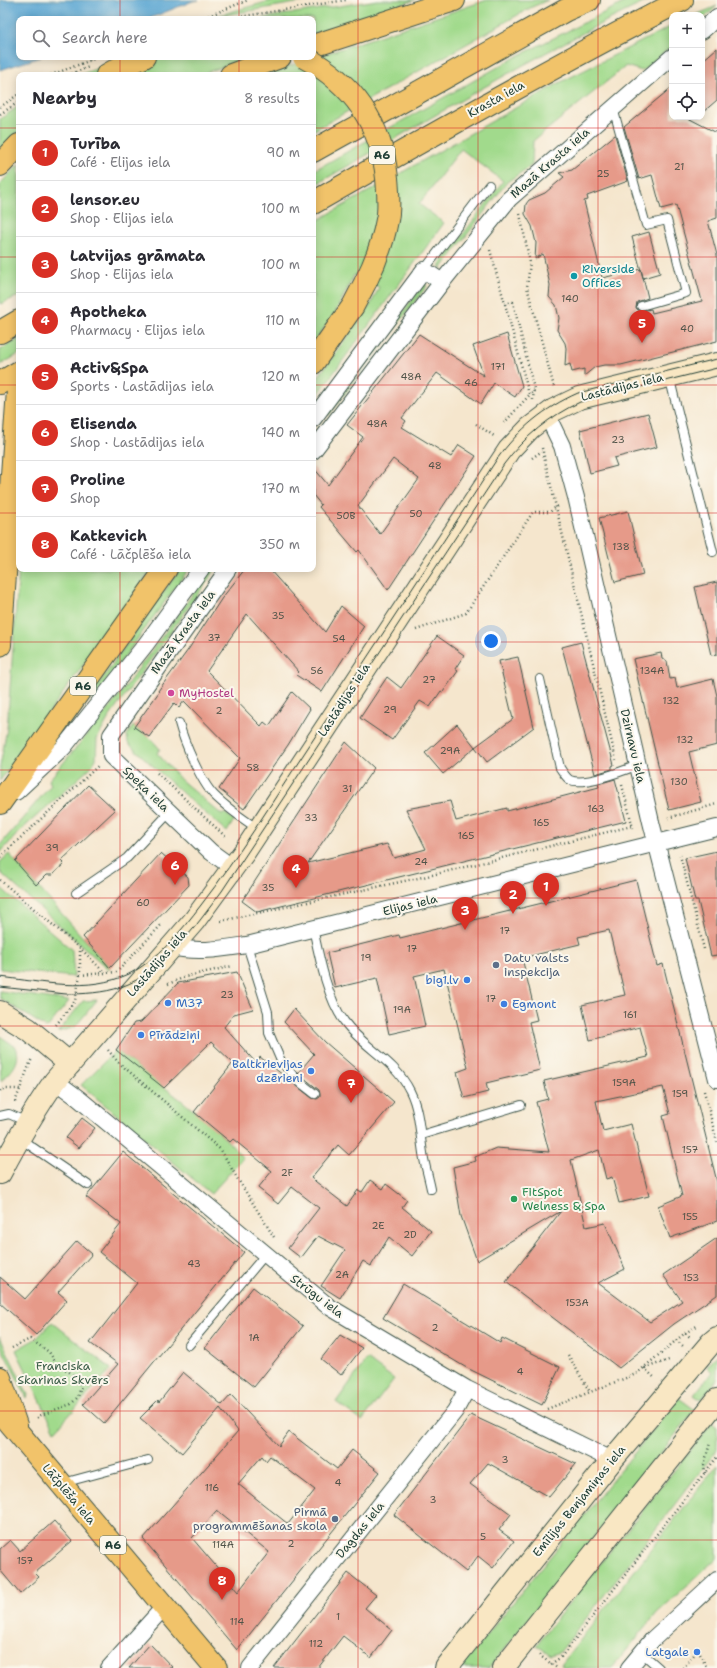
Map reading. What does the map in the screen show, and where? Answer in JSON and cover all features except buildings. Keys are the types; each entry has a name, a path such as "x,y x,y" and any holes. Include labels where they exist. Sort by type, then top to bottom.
{"main road":[{"path":"316,45 454,0"},
{"path":"316,149 566,10 589,0"},
{"name":"Krasta iela","path":"316,201 494,100 605,39 682,0"},
{"path":"112,72 137,60"},
{"path":"239,72 272,60"},
{"name":"A6","path":"309,60 332,75 357,100 367,114 379,142 386,167 388,191 387,219 378,255 353,306 316,359"},
{"path":"0,165 16,148"},
{"path":"0,332 16,323"},
{"path":"0,383 16,374"},
{"path":"0,645 16,420"},
{"name":"A6","path":"0,803 164,572"},
{"name":"A6","path":"0,1378 19,1434"},
{"name":"Lāčplēša iela","path":"0,1411 164,1608 216,1668"}],"street":[{"path":"705,28 717,17"},
{"name":"Mazā Krasta iela","path":"316,447 442,282 509,199 669,60"},
{"path":"316,415 424,270 442,282"},
{"name":"Lastādijas iela","path":"0,1173 40,1101 55,1081 194,921 224,862 259,829 500,462 519,439 542,419 579,398 717,364"},
{"name":"Dzirnavu iela","path":"542,419 562,446 577,501 638,765 717,1080"},
{"path":"0,807 63,748 146,644 199,572"},
{"name":"Mazā Krasta iela","path":"111,756 111,735 226,572"},
{"name":"Speķa iela","path":"111,756 224,862"},
{"name":"Elijas iela","path":"171,947 186,950 209,951 247,945 717,828"},
{"path":"0,1012 28,1029 70,1064"},
{"name":"Strūgu iela","path":"55,1081 78,1098 328,1306 467,1390 612,1460"},
{"name":"Emīlijas Benjamiņas iela","path":"446,1668 612,1460 711,1343 717,1338"},
{"name":"Dagdas iela","path":"250,1668 455,1412 467,1390"},
{"path":"503,1668 717,1400"},
{"path":"629,1668 653,1640 717,1580"},
{"path":"109,1668 164,1608"}],"lane":[{"path":"613,108 646,225 667,220 686,293 641,306"},
{"path":"424,270 489,185"},
{"path":"668,375 713,552"},
{"path":"540,680 560,768 568,780 578,782 619,772 638,765"},
{"path":"179,723 198,770 213,794 241,817 259,829"},
{"path":"76,893 127,858 170,812"},
{"path":"313,928 328,987 344,1020 359,1037 399,1071 411,1092 431,1189"},
{"path":"247,945 263,992 268,1012 269,1033 281,1061 297,1080 315,1094"},
{"path":"421,1135 521,1105"},
{"path":"0,1116 9,1114 23,1130 88,1185"},
{"path":"189,1345 265,1255"},
{"path":"60,1483 148,1460"},
{"path":"642,1653 659,1668"}],"path":[{"path":"208,16 248,0"},
{"path":"245,16 346,0"},
{"path":"59,72 90,60"},
{"path":"0,107 16,96"},
{"path":"0,114 16,104"},
{"path":"518,207 530,263 527,286 554,387"},
{"path":"484,229 529,395"},
{"path":"505,304 513,302 534,389 533,410 542,419 556,507"},
{"path":"476,424 494,436"},
{"path":"416,630 466,614 533,512 550,512 556,507 577,501"},
{"path":"0,857 87,775 111,756"},
{"path":"672,817 717,804"},
{"path":"222,921 432,875 632,826"},
{"path":"224,862 227,838"},
{"path":"680,855 705,956"},
{"path":"0,880 80,948 105,974"},
{"path":"80,975 117,972 166,920"},
{"path":"0,1089 20,1089 32,1056 75,1001 80,975 80,948"},
{"path":"108,1050 118,1062 221,1150 277,1241"},
{"path":"540,1412 636,1374 685,1333 691,1330"},
{"path":"685,1333 693,1340"},
{"path":"12,1348 30,1339 49,1352 56,1363 75,1376 81,1386 78,1397 71,1404 41,1415"},
{"path":"568,1355 590,1392"},
{"path":"644,1368 673,1359"},
{"path":"644,1368 654,1377"},
{"path":"705,1473 704,1465 710,1445 710,1439"},
{"path":"557,1668 551,1664 561,1657 717,1457"},
{"path":"683,1668 698,1650 707,1668"}],"green space":[{"path":"274,0 313,0 219,15"},
{"path":"378,0 415,0 316,33 316,16 275,16"},
{"path":"487,0 548,0 532,7 316,129 316,72 271,72 307,60 316,60 316,57"},
{"path":"629,0 649,0 521,66 316,184 316,169 514,58"},
{"path":"717,6 705,17 705,12 703,12"},
{"path":"669,28 669,48 642,71 626,66 533,141 532,165 507,182 441,269 439,266 503,181 461,149 419,204 444,223 316,397 316,380 371,304 379,287 354,275 335,313 316,339 316,221 561,82"},
{"path":"121,60 240,60 208,72 87,72"},
{"path":"16,108 16,135 0,151 0,119"},
{"path":"16,167 16,297 0,304 0,184"},
{"path":"424,284 427,286 329,415 326,413"},
{"path":"16,341 16,356 0,365 0,350"},
{"path":"19,572 150,572 0,781 0,767 7,728"},
{"path":"178,572 187,572 94,698 90,696"},
{"path":"209,572 214,572 108,719 97,739 96,759 90,768 20,831 0,853 0,845 51,785 49,780 115,701"},
{"path":"133,726 149,737 160,749 157,753 181,780 222,815 225,813 234,820 227,832 128,743 127,735"},
{"path":"9,854 110,968 108,969 2,874 0,871 0,862"},
{"path":"0,887 72,950 74,977 0,969"},
{"path":"0,991 69,1001 47,1028 0,998"},
{"path":"97,1000 75,1027 58,1032 83,1001"},
{"path":"0,1036 16,1047 18,1057 17,1062 1,1081"},
{"path":"116,1050 199,1114 243,1158 211,1194 81,1085"},
{"name":"Franciska Skarinas Skvērs","path":"52,1322 111,1369 55,1431 16,1350 37,1338"},
{"path":"0,1337 28,1395 27,1398 0,1345"},
{"path":"717,1355 717,1380 701,1400 694,1395 712,1372 707,1367"},
{"path":"367,1359 394,1379 362,1421 336,1402"},
{"path":"679,1398 695,1410 489,1668 460,1668"},
{"path":"712,1423 717,1427 717,1450 560,1652 551,1655 536,1645"},
{"path":"717,1465 717,1558 657,1613 612,1668 565,1668 561,1665"}],"water":[{"path":"0,0 199,0 156,16 16,16 16,60 32,60 0,70"}],"tram line":[{"path":"0,977 81,985 113,980 129,974 150,961 169,944 193,915 242,848 497,459 514,438 533,420 554,405 578,393 717,359"},
{"path":"0,987 66,994 101,992 121,987 137,980 165,959 190,933 222,891 504,464 520,445 538,428 558,414 580,402 717,368"}],"place":[{"name":"Riverside Offices","path":"574,276"},
{"name":"Activ&Spa","path":"642,343"},
{"name":"MyHostel","path":"171,693"},
{"name":"Elisenda","path":"175,885"},
{"name":"Apotheka","path":"296,888"},
{"name":"Turība","path":"546,906"},
{"name":"lensor.eu","path":"513,914"},
{"name":"Latvijas grāmata","path":"465,930"},
{"name":"Datu valsts inspekcija","path":"496,965"},
{"name":"big1.lv","path":"467,980"},
{"name":"M37","path":"168,1003"},
{"name":"Egmont","path":"504,1004"},
{"name":"Pīrādziņi","path":"141,1035"},
{"name":"Baltkrievijas dzērieni","path":"311,1071"},
{"name":"Proline","path":"351,1103"},
{"name":"FitSpot Welness & Spa","path":"514,1199"},
{"name":"Pirmā programmēšanas skola","path":"335,1519"},
{"name":"Katkevich","path":"222,1600"},
{"name":"Latgale","path":"697,1652"}]}
